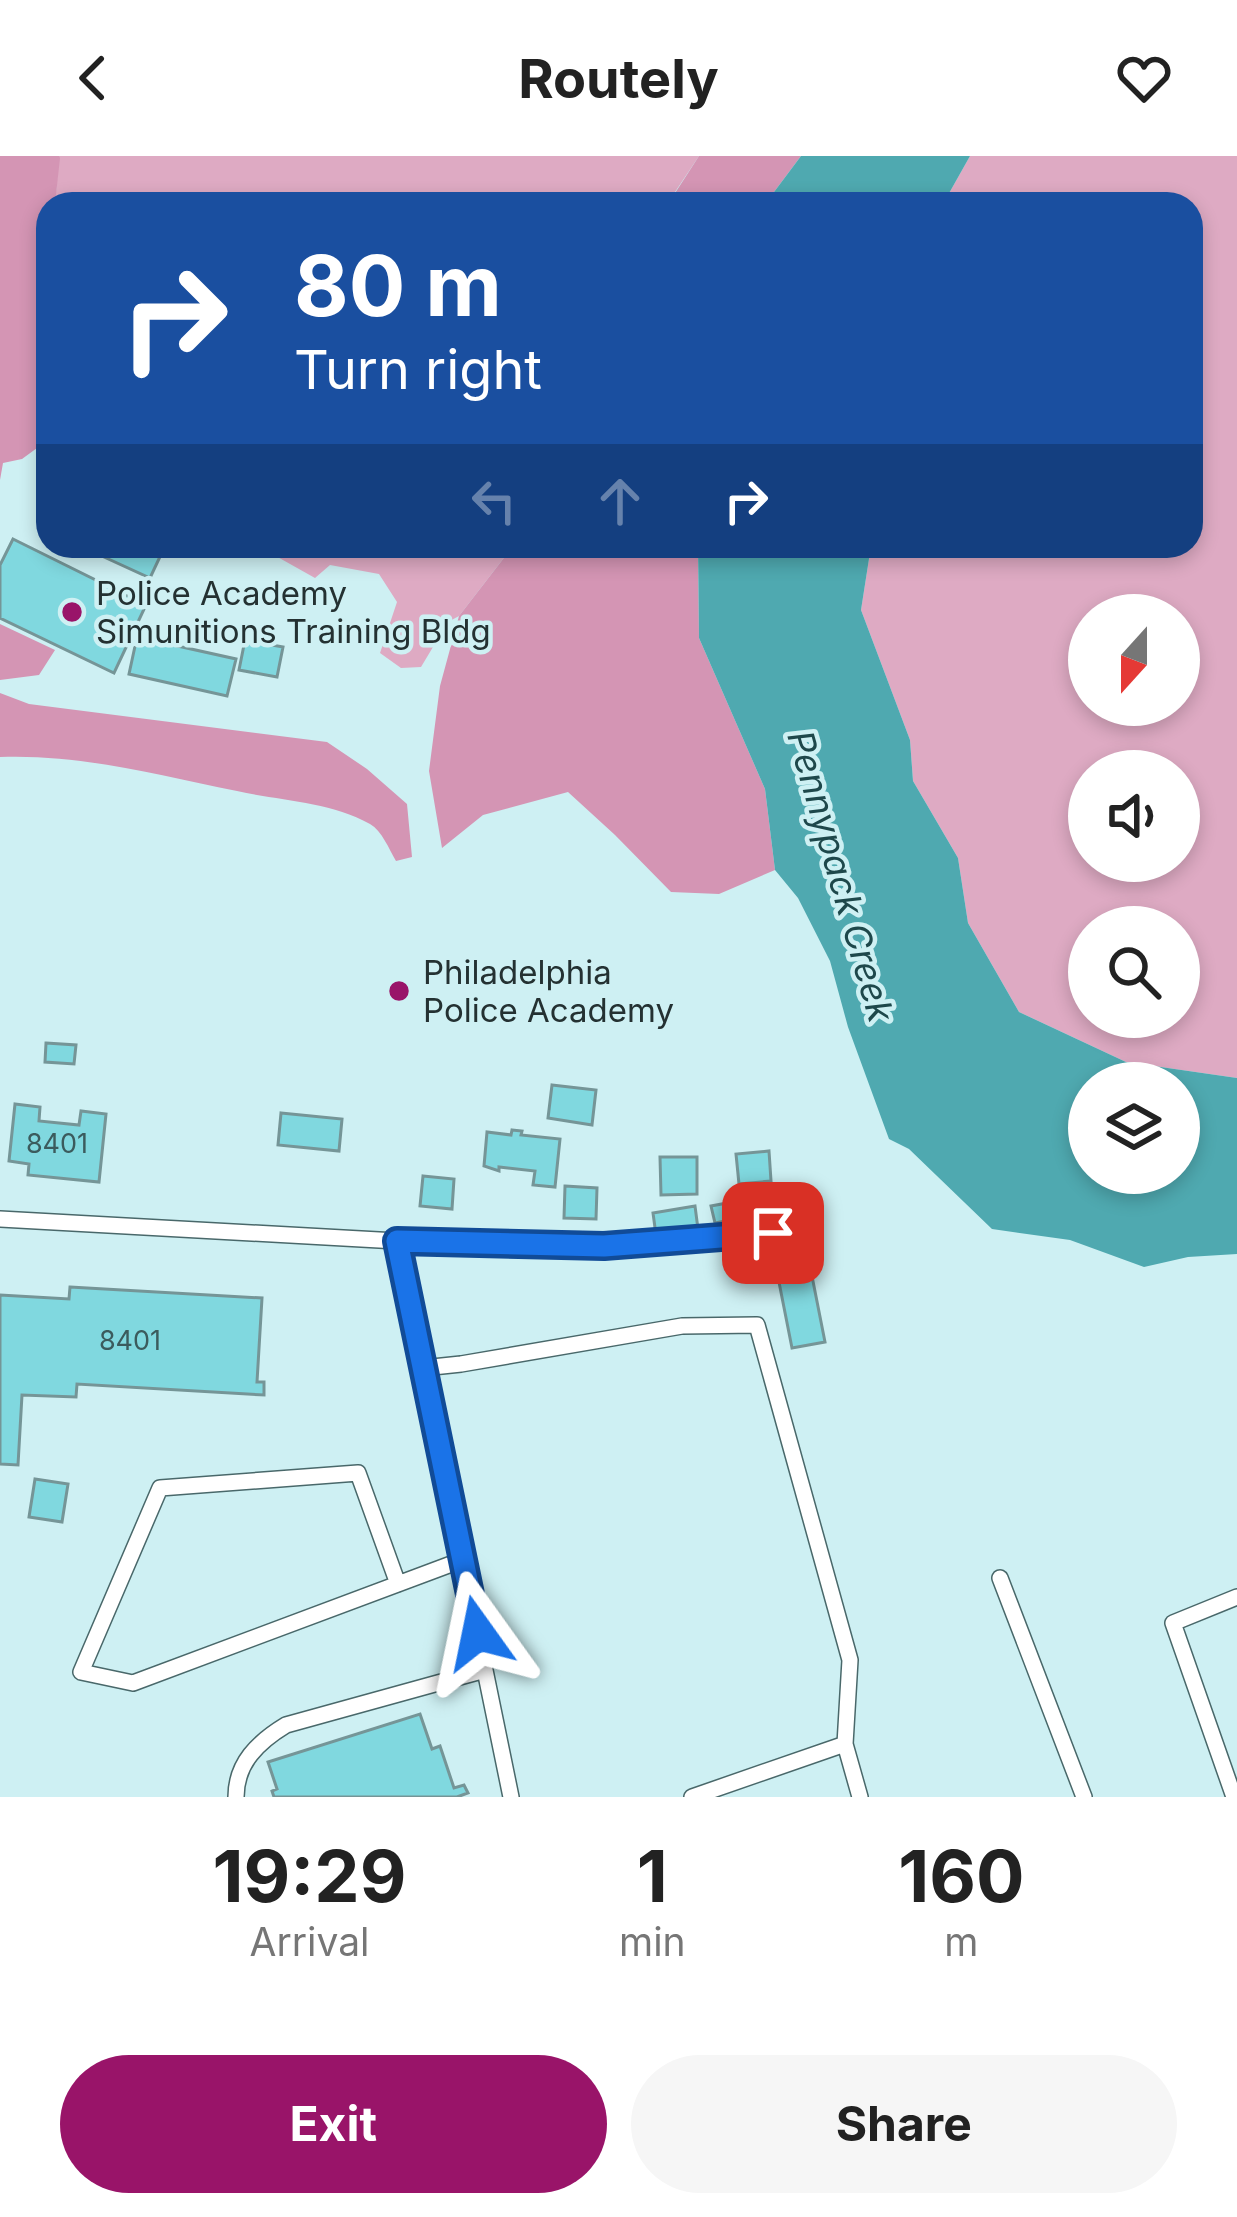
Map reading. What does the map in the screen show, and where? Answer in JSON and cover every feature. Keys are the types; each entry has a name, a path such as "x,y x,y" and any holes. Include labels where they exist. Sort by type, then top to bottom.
{"lane":[{"path":"0,1219 397,1241 604,1246 773,1233"},
{"path":"397,1241 511,1797"},
{"path":"423,1368 682,1326 758,1325 850,1660 844,1744 860,1797"},
{"path":"398,1584 358,1473 160,1488 81,1672 133,1683 398,1584 462,1560"},
{"path":"1000,1578 1084,1797"},
{"path":"1234,1797 1173,1623 1237,1597"},
{"path":"236,1797 244,1762 262,1740 286,1725 485,1670"},
{"path":"692,1797 844,1744"}],"shaded area":[{"path":"0,156 59,156 56,192 36,192 36,449 22,459 3,463 0,480"},
{"path":"59,156 699,156 675,192 56,192"},
{"path":"699,156 801,156 774,192 676,192"},
{"path":"970,156 1237,156 1237,1078 1200,1073 1200,1062 1126,1062 1075,1038 1200,1038 1200,906 1068,906 1068,1035 1019,1012 968,923 958,858 913,781 910,740 861,610 869,558 1203,558 1203,192 950,192"},
{"path":"279,558 504,558 459,616 448,622 421,667 401,668 380,653 397,602 379,574 330,565 315,578"},
{"path":"504,558 698,558 699,638 765,789 775,870 719,894 671,892 568,792 483,815 442,848 429,771 440,686 459,616"},
{"path":"0,624 55,650 39,675 0,680"},
{"path":"0,693 29,704 327,742 407,804 412,857 396,861 374,827 322,806 90,762 0,757"}],"water":[{"path":"801,156 970,156 950,192 774,192"},
{"name":"Pennypack Creek","path":"698,558 869,558 861,610 910,740 913,781 958,858 968,923 1019,1012 1126,1062 1068,1062 1068,1194 1200,1194 1200,1073 1237,1078 1237,1254 1188,1257 1144,1267 1070,1240 992,1229 909,1149 889,1139 848,1027 830,961 798,898 775,870 765,789 699,638"}],"building":[{"name":"Police Academy Simunitions Training Bldg","path":"13,539 36,550 36,558 51,558 146,605 114,673 0,618 0,565"},
{"path":"106,558 159,558 150,578"},
{"path":"137,637 236,659 227,696 129,674"},
{"path":"245,640 283,647 277,677 239,670"},
{"path":"46,1043 76,1045 74,1064 45,1062"},
{"path":"552,1085 596,1090 592,1125 548,1118"},
{"path":"15,1104 40,1107 39,1121 79,1125 81,1111 106,1114 99,1182 28,1175 29,1164 9,1161"},
{"path":"281,1113 342,1119 339,1151 278,1145"},
{"path":"512,1130 560,1139 555,1187 533,1185 535,1171 484,1166 487,1132 511,1135"},
{"path":"769,1151 771,1181 739,1184 736,1154"},
{"path":"660,1157 697,1157 697,1194 661,1195"},
{"path":"423,1176 454,1179 452,1209 420,1206"},
{"path":"565,1186 597,1188 596,1219 564,1218"},
{"path":"770,1195 773,1212 715,1223 711,1206"},
{"path":"695,1206 698,1229 656,1235 653,1213"},
{"path":"809,1261 825,1342 792,1348 776,1267"},
{"path":"70,1287 262,1298 257,1382 264,1382 264,1395 77,1384 76,1397 22,1395 18,1465 0,1464 0,1295 69,1299"},
{"path":"35,1479 68,1484 62,1522 29,1517"},
{"path":"420,1714 432,1749 440,1746 454,1788 464,1785 468,1793 457,1797 274,1797 272,1791 277,1789 268,1762"}],"place":[{"name":"Police Academy Simunitions Training Bldg","path":"72,612"},
{"name":"Philadelphia Police Academy","path":"399,991"}],"route":[{"path":"478,1633 397,1241 604,1246 773,1233"}]}
